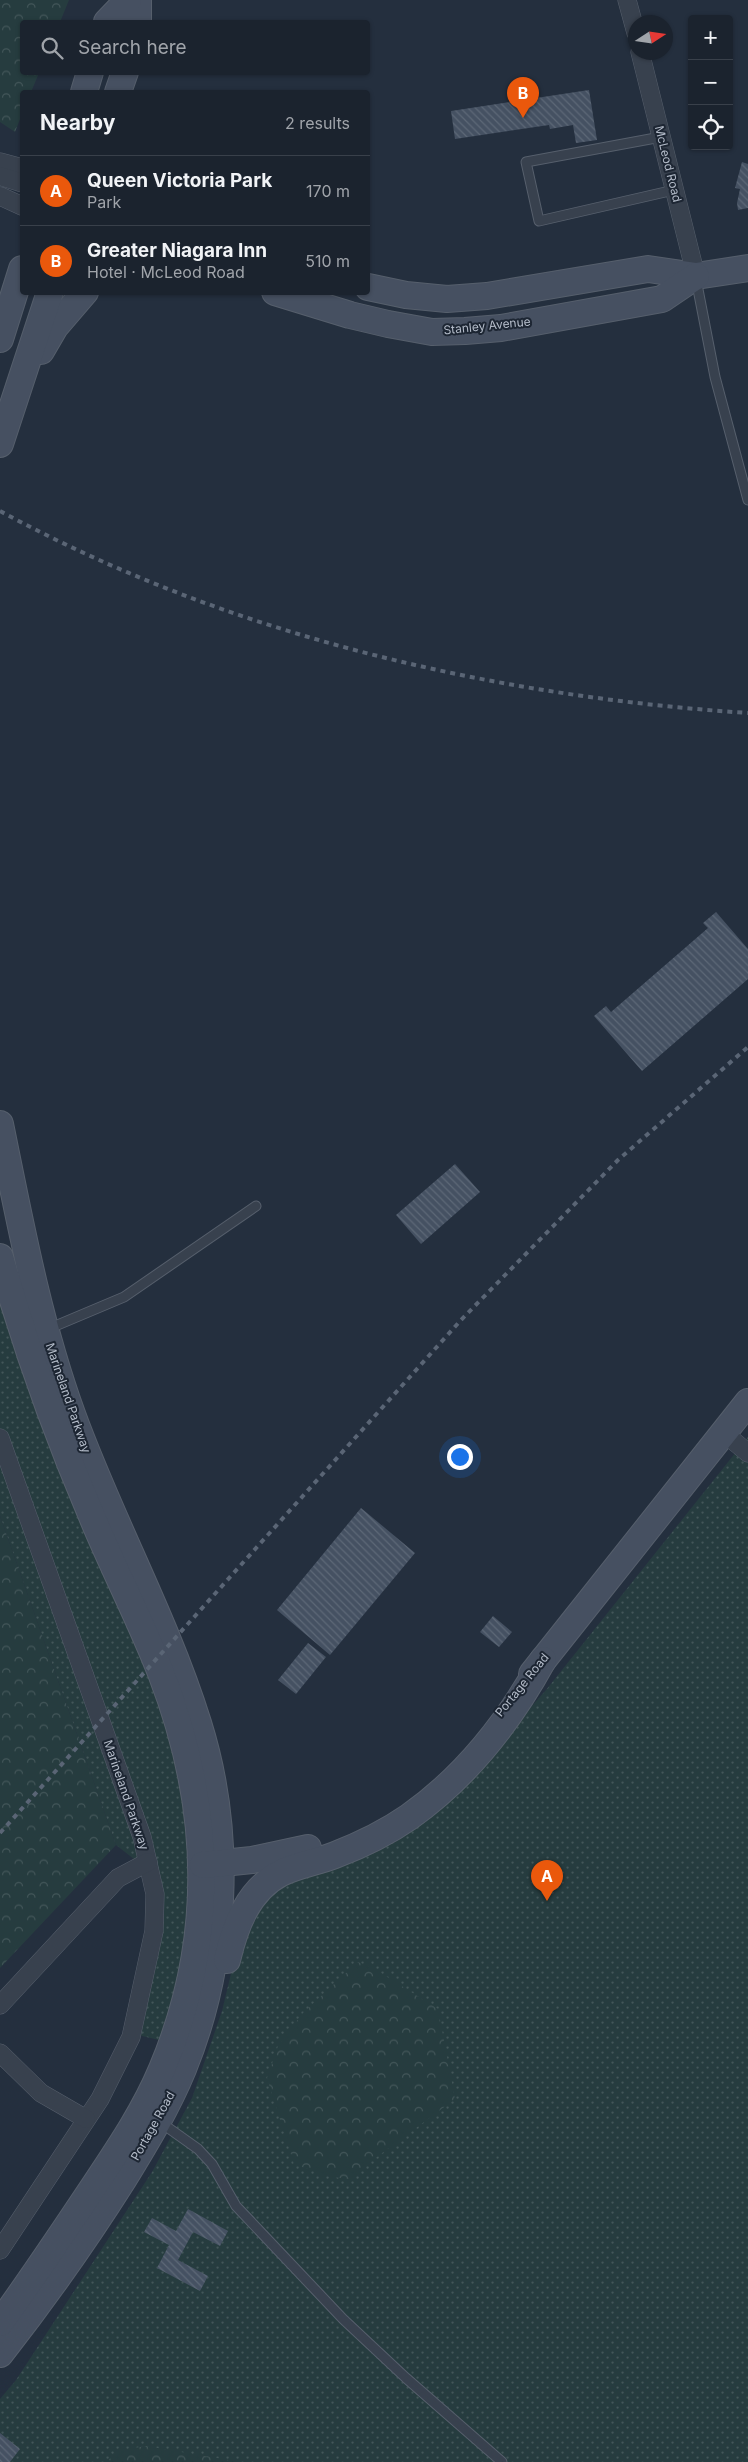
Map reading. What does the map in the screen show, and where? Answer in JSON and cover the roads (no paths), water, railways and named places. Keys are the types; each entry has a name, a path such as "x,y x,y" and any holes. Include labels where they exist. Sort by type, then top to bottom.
{"main road":[{"path":"109,20 128,0"},
{"path":"138,0 138,20"},
{"path":"85,90 89,75"},
{"path":"119,90 124,75"},
{"name":"Stanley Avenue","path":"370,287 406,295 447,298 487,296 648,269 696,276 748,268"},
{"path":"0,339 20,274"},
{"name":"Stanley Avenue","path":"284,295 350,316 388,324 432,332 465,331 501,328 662,299 696,276"},
{"path":"0,444 49,295"},
{"path":"18,390 55,328 82,295"},
{"name":"Marineland Parkway","path":"0,1124 45,1330 60,1380 91,1465 191,1700 208,1760 212,1865"},
{"name":"Marineland Parkway","path":"0,1257 34,1365 69,1461 155,1659 173,1707 212,1865"},
{"name":"Portage Road","path":"0,2323 71,2220 156,2120 182,2070 206,1996 217,1939 212,1865 282,1855 320,1844 364,1827 398,1807 448,1768 471,1745 543,1660 748,1402"},
{"path":"0,2354 72,2257 129,2193 146,2170 156,2120 186,2096 207,2039 236,1926 261,1887 282,1872 333,1856 383,1833 432,1799 478,1756 507,1720 543,1660"}],"street":[{"path":"627,0 631,15"},
{"name":"McLeod Road","path":"642,60 696,276"},
{"path":"0,162 20,167"},
{"path":"0,176 20,182"},
{"path":"0,196 20,205"},
{"path":"724,1433 748,1453"},
{"name":"Marineland Parkway","path":"0,1438 142,1837 155,1894 154,1931 131,2037 100,2099 0,2250"},
{"path":"0,2005 118,1878 148,1862"},
{"path":"0,2053 41,2093 86,2119"}],"lane":[{"path":"661,137 526,162 539,221 674,190"},
{"path":"696,276 715,377 748,500"},
{"path":"45,1330 124,1298 256,1206"},
{"path":"156,2120 198,2150 212,2164 236,2206 343,2319 406,2378 502,2462"}],"railway":[{"path":"0,511 87,555 177,592 269,625 363,652 458,674 554,692 651,705 748,713"},
{"path":"0,1833 461,1320 618,1160 748,1047"}],"place":[{"name":"Greater Niagara Inn","path":"523,118"},
{"name":"Queen Victoria Park","path":"547,1901"}]}
